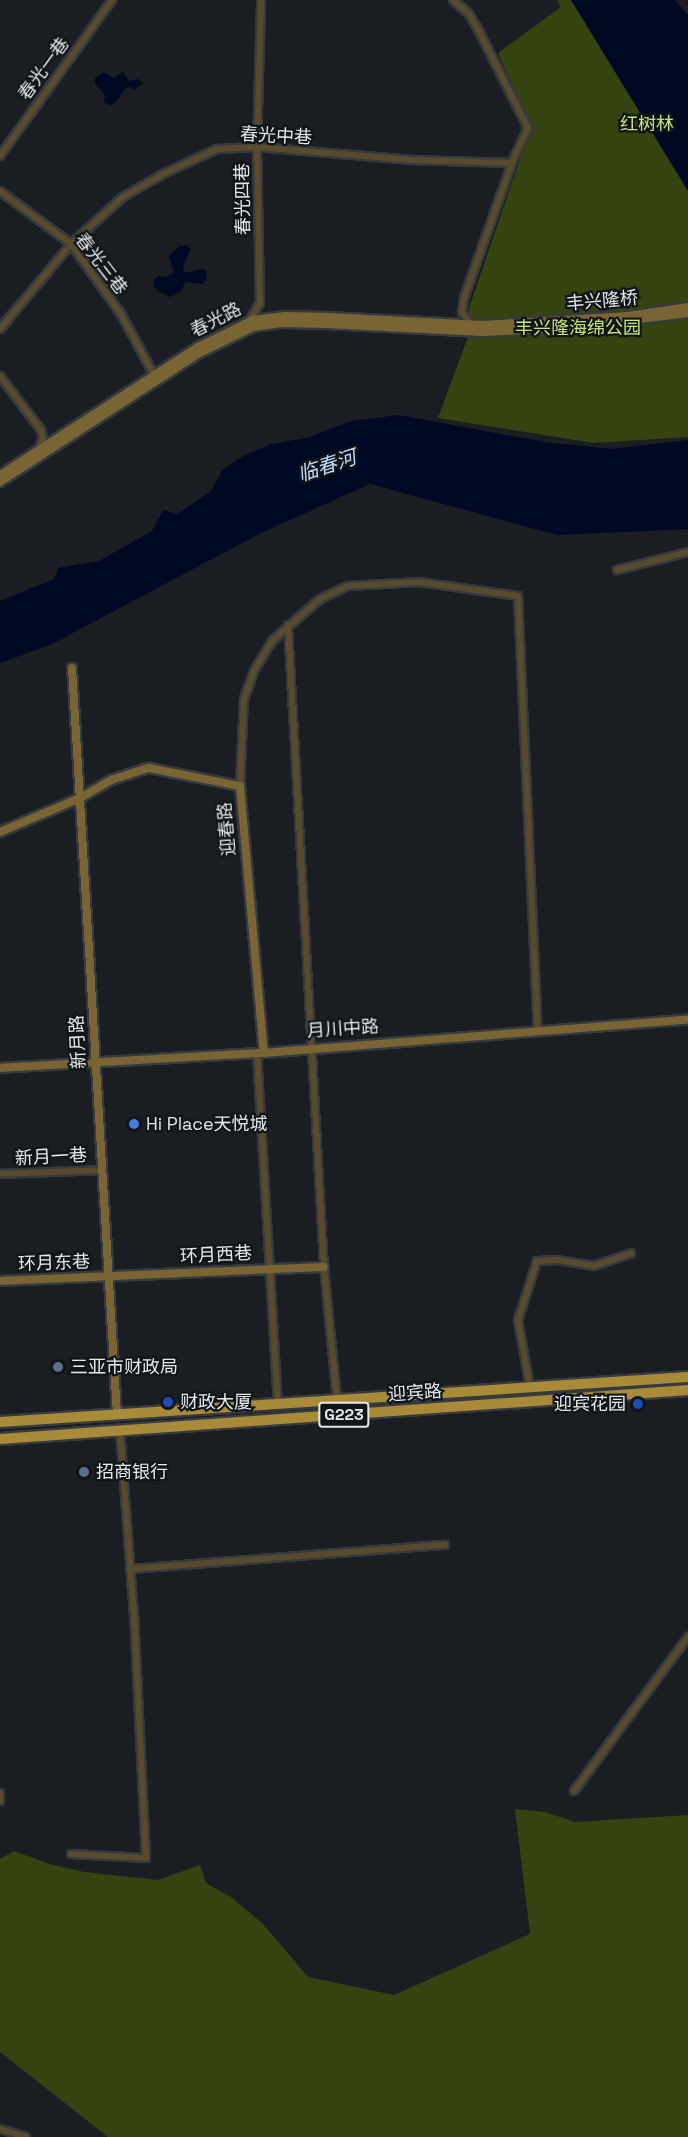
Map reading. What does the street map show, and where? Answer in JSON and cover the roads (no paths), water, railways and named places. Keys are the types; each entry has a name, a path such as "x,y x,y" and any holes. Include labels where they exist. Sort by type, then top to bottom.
{"highway":[{"name":"迎宾路","path":"0,1422 688,1377"},
{"name":"迎宾路","path":"0,1439 688,1390"}],"street":[{"name":"春光一巷","path":"0,156 112,0"},
{"name":"春光四巷","path":"248,322 260,303 256,147 261,0"},
{"path":"453,0 469,14 480,31 528,128 512,163 464,298 462,312 472,325"},
{"name":"春光中巷","path":"0,329 71,244 123,197 163,174 217,149 256,147 412,160 512,163"},
{"name":"春光三巷","path":"0,192 71,244 121,314 154,375"},
{"name":"丰兴隆桥","path":"606,321 688,307"},
{"name":"丰兴隆桥","path":"483,328 606,321 688,313"},
{"name":"春光路","path":"0,475 198,347 248,322 265,317 284,316 472,325 483,328"},
{"name":"春光路","path":"0,482 198,354 253,327 265,324 316,324 483,328"},
{"path":"0,376 41,430 39,449"},
{"path":"617,570 688,552"},
{"path":"240,786 244,699 254,671 272,641 320,600 348,586 419,582 518,596 538,1031"},
{"path":"288,626 324,1267 337,1400"},
{"name":"新月路","path":"72,668 117,1414"},
{"name":"迎春路","path":"0,832 80,798 111,780 149,768 240,786 260,1053"},
{"name":"月川中路","path":"0,1068 260,1053 688,1020"},
{"path":"260,1053 269,1269 278,1404"},
{"name":"新月一巷","path":"0,1174 102,1170"},
{"path":"530,1387 519,1320 537,1261 557,1260 594,1266 632,1253"},
{"name":"环月西巷","path":"109,1277 324,1267"},
{"name":"环月东巷","path":"0,1281 109,1277"},
{"path":"71,1854 146,1858 120,1431"},
{"path":"130,1569 445,1545"},
{"path":"574,1791 688,1637"},
{"path":"0,1793 0,1801"},
{"path":"0,2129 26,2137"}],"water":[{"path":"571,0 675,0 688,15 688,191"},
{"path":"104,72 114,78 123,72 129,81 138,79 144,83 134,90 130,87 126,88 114,104 109,105 104,102 105,95 95,84 95,78"},
{"path":"187,245 191,249 183,266 185,273 202,269 206,270 207,278 203,284 186,282 180,292 170,297 159,292 154,286 154,280 158,276 167,277 174,272 169,256 179,246"},
{"name":"临春河","path":"399,415 544,442 611,449 688,440 688,529 557,535 370,484 261,533 50,645 0,663 0,601 54,579 58,568 99,561 152,531 163,510 177,514 211,491 223,469 245,455 272,444 310,437 351,421"}],"place":[{"name":"Hi Place天悦城","path":"134,1124"},
{"name":"三亚市财政局","path":"58,1367"},
{"name":"财政大厦","path":"168,1402"},
{"name":"迎宾花园","path":"638,1404"},
{"name":"招商银行","path":"84,1472"}],"park label":[{"name":"红树林","path":"647,124"},
{"name":"丰兴隆海绵公园","path":"578,328"}]}
